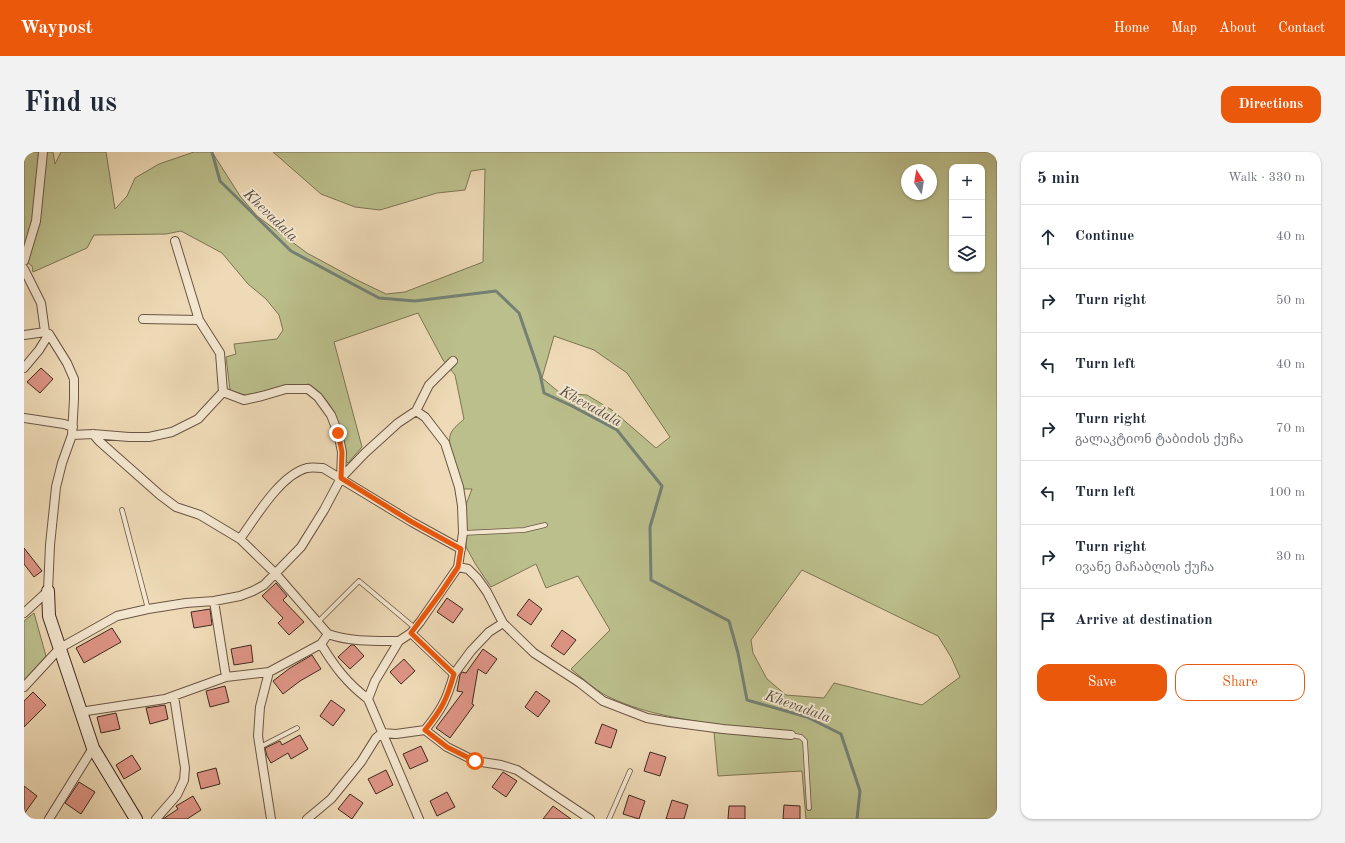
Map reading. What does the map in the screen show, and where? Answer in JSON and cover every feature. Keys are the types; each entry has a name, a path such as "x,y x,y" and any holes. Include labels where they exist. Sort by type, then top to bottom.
{"street":[{"path":"24,260 36,220 43,152"},
{"path":"24,418 64,424 73,431 129,437 149,437 172,432 198,419 223,392 220,353 199,320 175,241"},
{"path":"24,269 41,303 47,333 67,363 74,379 73,431 62,463 56,487 50,545 48,592 49,616 93,748 136,819"},
{"path":"143,320 199,320"},
{"path":"24,334 47,333"},
{"path":"24,368 38,350 47,333"},
{"path":"24,686 60,648 117,616 148,609 186,603 214,601 240,596 264,585 301,547 324,510 341,478 365,453 398,423 416,411 429,385 454,361"},
{"path":"223,392 244,400 286,389 308,389 318,397 331,415 338,433 342,452 341,478"},
{"path":"368,699 375,682 399,641 413,631 458,567 461,549 463,533 462,506 459,487 445,443 425,417 416,411"},
{"path":"93,434 160,495 176,507 200,515 240,539 275,573 328,634 349,639 399,641"},
{"path":"240,539 280,485 295,474 308,468 323,468 412,522 461,549"},
{"path":"458,567 468,569 477,578 487,592 503,623 534,653 580,683 603,701 647,718 723,729 791,735"},
{"path":"24,613 48,592"},
{"path":"214,601 226,677"},
{"path":"307,819 331,799 361,762 376,738 382,733 396,734 425,730 439,713 449,693 454,674 471,651 489,632 503,623"},
{"path":"413,631 454,674"},
{"path":"80,712 165,700 226,677 269,672 321,644 328,634"},
{"path":"321,644 333,664 358,692 368,699 419,819"},
{"path":"269,672 260,707 258,736 271,819"},
{"path":"156,819 177,795 184,780 185,768 174,696"},
{"path":"425,730 447,747 475,761 501,765 517,770 590,819"},
{"path":"49,819 93,748"}],"lane":[{"path":"122,510 148,609"},
{"path":"463,533 524,530 545,525"},
{"path":"318,622 359,581 413,631"},
{"path":"259,747 297,728"},
{"path":"791,735 800,737 805,741 809,808"},
{"path":"610,819 630,771"}],"green space":[{"path":"24,152 53,152 55,164 61,152 106,152 115,209 127,196 135,178 159,164 194,152 212,152 240,196 257,216 307,253 386,294 405,292 483,262 485,169 471,171 465,190 437,193 380,210 355,207 321,194 273,152 997,152 997,819 806,819 802,771 718,776 714,732 717,725 646,711 618,701 605,695 571,669 610,630 578,576 546,588 536,564 491,587 476,565 466,547 465,507 472,489 463,489 453,461 450,445 452,431 464,419 455,375 443,360 418,313 334,342 362,447 348,463 345,461 343,439 333,410 325,398 309,384 245,395 230,390 226,357 236,354 234,344 277,339 283,330 279,315 266,299 248,284 222,253 181,231 166,234 94,235 87,248 33,272 32,266 24,260","holes":["554,336 594,350 627,373 670,437 656,448 612,410 587,395 560,393 542,378","802,570 938,636 951,657 960,677 922,705 834,683 824,698 786,695 767,679 753,653 751,640"]},
{"path":"34,613 46,656 24,680 24,621"}],"building":[{"path":"41,368 53,379 40,393 27,382"},
{"path":"24,548 42,571 34,577 24,564"},
{"path":"276,583 287,596 283,600 304,622 289,635 278,623 283,618 262,596"},
{"path":"447,598 463,609 453,623 437,612"},
{"path":"529,599 542,609 531,625 517,615"},
{"path":"210,609 212,625 194,628 191,612"},
{"path":"112,628 121,642 84,663 76,648"},
{"path":"562,630 576,640 564,655 551,646"},
{"path":"251,645 253,662 234,665 231,649"},
{"path":"351,645 354,645 364,656 350,669 338,657"},
{"path":"483,649 497,659 486,674 478,669 472,704 474,705 450,738 436,728 463,692 457,691 460,675 462,672 466,673"},
{"path":"312,655 321,669 300,681 283,694 273,681 290,668"},
{"path":"404,659 415,671 401,684 390,672"},
{"path":"225,686 229,702 210,707 206,691"},
{"path":"536,691 550,701 538,717 525,707"},
{"path":"33,692 46,705 24,727 24,701"},
{"path":"331,700 345,710 333,726 320,716"},
{"path":"165,705 168,719 150,724 146,708"},
{"path":"116,713 120,729 101,733 97,717"},
{"path":"602,724 617,730 611,748 595,743"},
{"path":"300,735 308,749 291,759 288,753 271,763 265,748 280,741 282,745"},
{"path":"421,746 428,761 410,769 403,754"},
{"path":"650,752 666,757 660,776 644,771"},
{"path":"132,755 141,769 124,779 116,765"},
{"path":"216,768 220,784 201,789 197,773"},
{"path":"386,770 393,785 376,794 368,779"},
{"path":"503,772 517,781 506,797 492,787"},
{"path":"79,782 95,792 81,814 65,803"},
{"path":"24,786 37,796 24,814"},
{"path":"447,792 455,807 437,816 430,801"},
{"path":"350,794 363,803 352,819 338,809"},
{"path":"629,795 645,801 639,819 623,814"},
{"path":"193,796 201,810 187,819 163,819 178,809 176,806"},
{"path":"672,800 688,805 684,819 666,819"},
{"path":"784,805 800,806 800,819 783,819"},
{"path":"553,806 571,819 543,819"},
{"path":"729,806 745,806 745,819 728,819"}],"waterway":[{"name":"Khevadala","path":"212,152 220,181 291,251 379,298 415,301 496,291 519,313 540,374 544,393 617,430 662,486 650,527 651,580 729,621 738,653 747,700 807,717 841,734 860,791 857,819"}],"route":[{"path":"338,433 342,452 341,478 412,522 461,549 458,567 411,633 454,674 449,693 439,713 425,730 447,747 475,761"}]}
